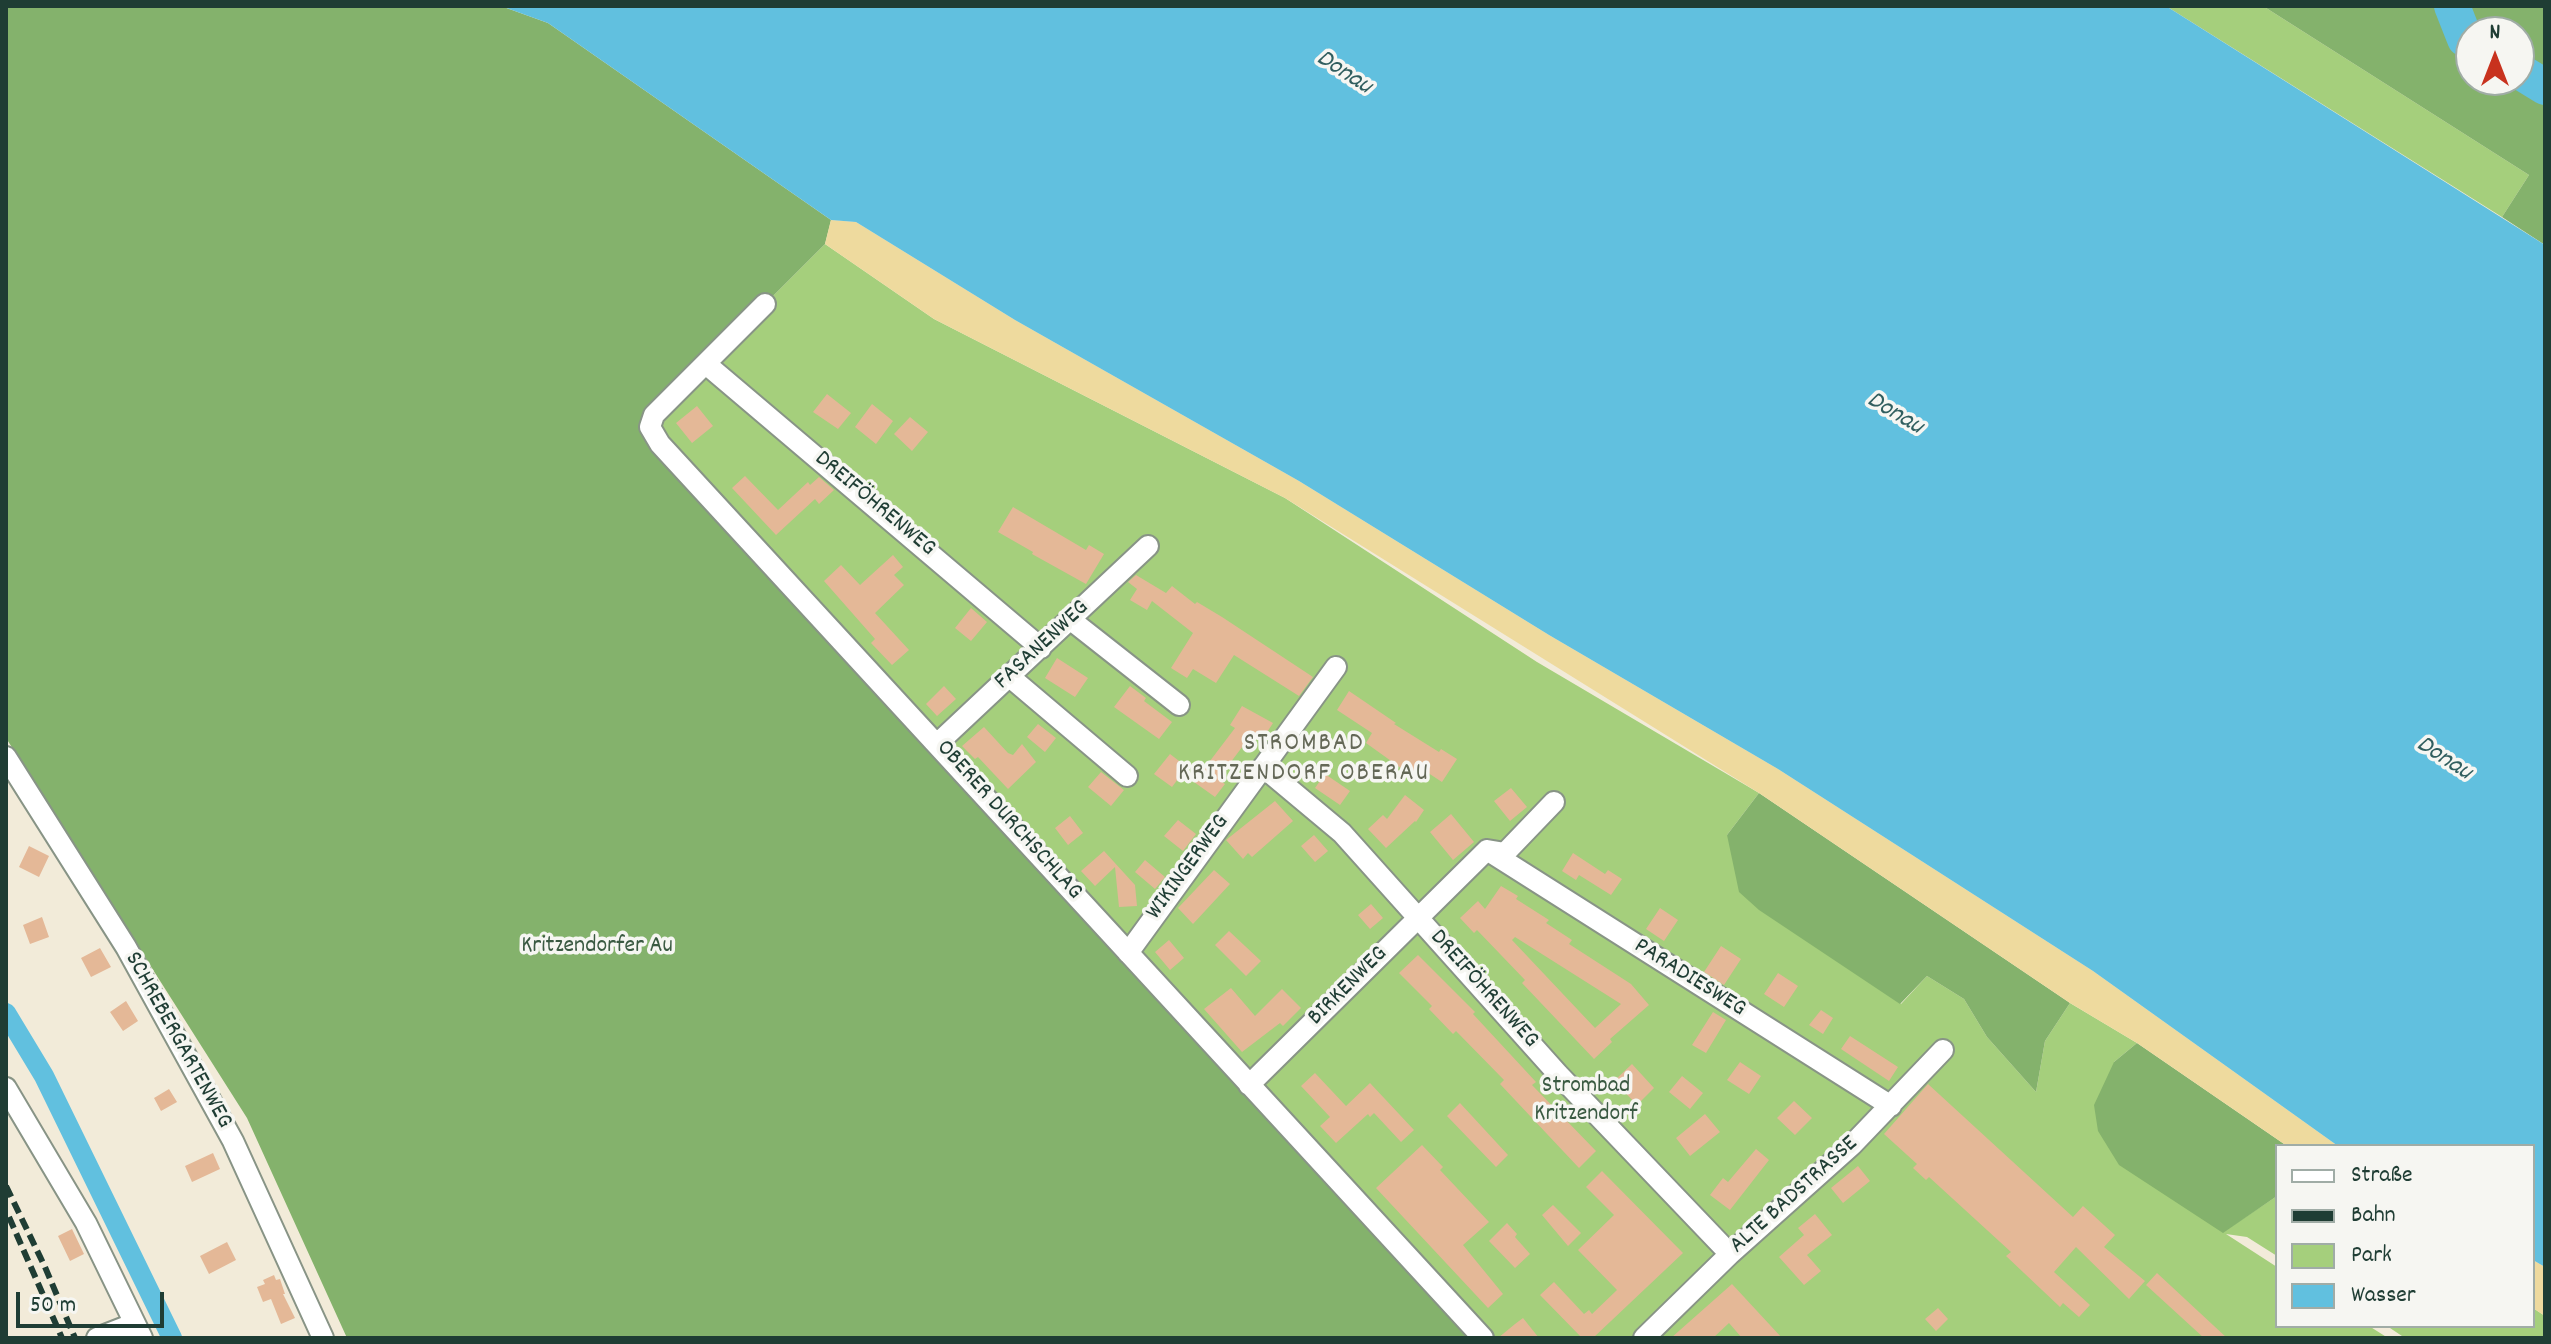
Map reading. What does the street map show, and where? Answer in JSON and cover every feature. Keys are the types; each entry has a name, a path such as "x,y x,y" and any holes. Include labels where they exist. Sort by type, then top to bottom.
{"street":[{"name":"OBERER DURCHSCHLAG","path":"765,304 654,415 650,427 660,444 1483,1338"},
{"name":"DREIFÖHRENWEG","path":"706,364 1041,648"},
{"name":"FASANENWEG","path":"937,744 1148,546"},
{"path":"1071,620 1179,705"},
{"name":"WIKINGERWEG","path":"1128,953 1336,667"},
{"path":"1010,677 1127,776"},
{"name":"SCHREBERGARTENWEG","path":"6,757 126,947 233,1141 323,1338"},
{"name":"DREIFÖHRENWEG","path":"1263,767 1342,833 1558,1074 1730,1254"},
{"name":"BIRKENWEG","path":"1249,1085 1487,850 1505,853 1554,802"},
{"name":"PARADIESWEG","path":"1487,850 1891,1106"},
{"name":"ALTE BADSTRASSE","path":"1644,1338 1891,1106 1943,1050"},
{"path":"6,1088 86,1223 137,1331 97,1338"}],"green space":[{"name":"Kritzendorfer Au","path":"6,6 501,6 548,23 831,220 825,244 654,415 650,427 1483,1338 347,1338 247,1118 6,738"},
{"path":"2166,6 2263,6 2529,175 2502,217"},
{"path":"2263,6 2545,6 2545,245 2502,217 2529,175"},
{"name":"Strombad Kritzendorf","path":"825,244 934,319 1285,498 1537,662 1759,793 1727,835 1901,1004 1927,976 1964,999 1987,1037 2036,1092 2045,1041 2070,1003 2137,1043 2114,1062 2223,1232 2275,1197 2275,1255 2247,1237 2226,1234 2275,1266 2275,1328 2372,1328 2388,1338 1483,1338 660,444 654,415"},
{"path":"1759,793 2070,1003 2045,1041 2036,1092 1987,1037 1964,999 1927,976 1900,1004 1759,910 1739,892 1727,835"},
{"path":"2137,1043 2284,1144 2275,1144 2275,1197 2223,1233 2119,1165 2098,1131 2094,1105 2114,1062"},
{"path":"2535,1309 2545,1316 2545,1338 2405,1338 2390,1328 2535,1328"}],"sand":[{"path":"831,220 856,222 1015,320 1299,481 1549,635 1778,769 2093,971 2335,1144 2284,1144 1759,793 1285,498 934,319 825,244"},
{"path":"2535,1261 2545,1267 2545,1316 2535,1309"}],"water":[{"name":"Donau","path":"501,6 2166,6 2545,245 2545,1267 2535,1261 2535,1144 2335,1144 2093,971 1778,769 1549,635 1299,481 1015,320 856,222 831,220 548,23"}],"building":[{"path":"827,394 851,413 838,429 813,412"},
{"path":"872,404 893,421 876,444 855,427"},
{"path":"697,406 713,426 692,443 676,423"},
{"path":"910,417 928,432 912,451 894,434"},
{"path":"745,476 778,510 808,482 810,485 819,477 834,490 819,504 815,499 776,535 732,488"},
{"path":"1013,507 1086,550 1089,545 1104,554 1086,584 998,532"},
{"path":"893,555 903,567 894,575 904,585 875,613 909,650 892,665 871,643 875,639 824,581 841,565 860,585"},
{"path":"1136,575 1166,593 1172,586 1195,604 1197,602 1222,617 1313,677 1299,696 1234,655 1216,683 1193,669 1187,678 1171,668 1193,633 1152,601 1147,610 1130,600 1137,589 1128,582"},
{"path":"971,608 987,622 971,641 955,628"},
{"path":"1057,658 1088,678 1075,697 1045,678"},
{"path":"944,686 956,699 937,716 926,704"},
{"path":"1130,686 1172,722 1159,739 1114,707"},
{"path":"1349,691 1394,724 1439,752 1441,749 1457,759 1442,782 1419,767 1412,776 1366,743 1372,733 1337,710"},
{"path":"1242,706 1273,723 1262,740 1252,734 1218,779 1225,784 1215,797 1194,782 1235,728 1230,725"},
{"path":"1038,724 1056,738 1045,752 1027,737"},
{"path":"984,727 1008,753 1013,755 1022,744 1036,762 1008,789 978,757 975,759 962,746"},
{"path":"1170,754 1187,767 1172,787 1154,774"},
{"path":"1101,772 1124,790 1111,806 1088,787"},
{"path":"1325,774 1350,791 1340,805 1315,788"},
{"path":"1511,788 1527,807 1510,821 1494,801"},
{"path":"1405,795 1424,810 1416,822 1386,848 1368,829 1383,815 1387,819"},
{"path":"1275,801 1293,821 1252,857 1248,853 1243,859 1226,840"},
{"path":"1451,814 1474,842 1453,860 1430,832"},
{"path":"1070,816 1083,833 1068,845 1055,828"},
{"path":"1178,820 1196,834 1183,851 1164,836"},
{"path":"1314,835 1328,851 1315,862 1301,846"},
{"path":"29,846 49,856 39,877 19,867"},
{"path":"1104,851 1135,885 1137,906 1119,907 1115,867 1095,886 1081,871"},
{"path":"1573,853 1605,874 1608,870 1622,879 1611,895 1579,875 1576,880 1562,871"},
{"path":"1145,860 1165,877 1155,889 1135,872"},
{"path":"1214,870 1230,884 1193,924 1178,908"},
{"path":"1501,886 1549,920 1546,923 1572,940 1569,944 1631,984 1649,1005 1610,1039 1612,1042 1594,1059 1522,983 1525,980 1477,930 1474,933 1460,918 1478,901 1485,909","holes":["1515,937 1621,1004 1595,1028 1512,940"]},
{"path":"1371,904 1383,918 1370,929 1358,915"},
{"path":"1660,908 1678,920 1664,941 1646,929"},
{"path":"42,917 49,937 30,944 23,925"},
{"path":"1229,931 1261,961 1246,976 1215,945"},
{"path":"1169,940 1184,958 1170,970 1155,952"},
{"path":"1721,946 1741,959 1724,985 1704,972"},
{"path":"100,948 111,967 91,977 81,958"},
{"path":"1418,955 1475,1012 1473,1014 1536,1082 1532,1085 1596,1151 1579,1168 1500,1084 1504,1080 1456,1031 1453,1034 1429,1009 1432,1006 1399,973"},
{"path":"1778,973 1798,986 1784,1007 1764,994"},
{"path":"1231,988 1255,1016 1282,989 1301,1008 1283,1026 1280,1023 1242,1052 1204,1009"},
{"path":"126,1001 138,1021 123,1031 110,1012"},
{"path":"1821,1010 1833,1018 1823,1034 1809,1025"},
{"path":"1713,1012 1726,1020 1706,1053 1692,1045"},
{"path":"1850,1036 1898,1067 1889,1081 1841,1049"},
{"path":"1740,1062 1761,1076 1749,1094 1727,1080"},
{"path":"1632,1064 1654,1088 1637,1105 1614,1081"},
{"path":"1315,1073 1346,1106 1370,1083 1414,1130 1401,1142 1374,1113 1370,1117 1368,1114 1336,1143 1320,1126 1330,1117 1301,1086"},
{"path":"1682,1076 1703,1093 1690,1109 1669,1092"},
{"path":"1928,1084 2073,1217 2083,1206 2115,1235 2104,1247 2145,1281 2129,1299 2076,1247 2054,1272 2090,1305 2079,1317 2063,1303 2060,1307 2006,1256 2011,1252 1929,1177 1926,1180 1913,1168 1917,1164 1884,1134"},
{"path":"169,1089 177,1102 161,1111 154,1098"},
{"path":"1794,1101 1812,1118 1795,1135 1777,1118"},
{"path":"1460,1103 1508,1155 1496,1167 1447,1116"},
{"path":"1705,1114 1720,1132 1690,1156 1676,1138"},
{"path":"1422,1145 1443,1167 1440,1170 1489,1222 1463,1245 1503,1294 1488,1308 1376,1188"},
{"path":"1756,1149 1769,1160 1730,1210 1710,1195 1723,1178 1728,1182"},
{"path":"213,1153 220,1169 192,1182 185,1166"},
{"path":"1858,1166 1870,1181 1843,1203 1831,1188"},
{"path":"1602,1171 1683,1253 1593,1338 1582,1338 1540,1295 1554,1282 1584,1314 1589,1310 1592,1314 1617,1290 1578,1250 1614,1215 1586,1187"},
{"path":"1553,1205 1581,1233 1568,1246 1542,1215"},
{"path":"1815,1214 1832,1235 1807,1255 1821,1271 1804,1285 1779,1257 1804,1235 1798,1228"},
{"path":"1507,1223 1530,1254 1515,1268 1489,1241"},
{"path":"72,1229 84,1254 70,1261 58,1236"},
{"path":"227,1242 236,1260 209,1274 200,1256"},
{"path":"2157,1273 2227,1338 2204,1338 2146,1285"},
{"path":"274,1275 276,1280 280,1279 283,1294 295,1318 281,1324 271,1299 263,1302 257,1287"},
{"path":"1732,1284 1782,1338 1742,1338 1729,1323 1713,1338 1671,1338"},
{"path":"1938,1308 1948,1319 1936,1331 1925,1319"},
{"path":"1523,1318 1539,1338 1498,1338 1515,1324"}],"waterway":[{"path":"2452,6 2456,16"},
{"path":"2535,81 2545,87"},
{"path":"6,1013 44,1076 172,1338"}],"railway":[{"path":"6,1186 75,1338"},
{"path":"9,1217 62,1338"}],"district":[{"name":"STROMBAD KRITZENDORF OBERAU","path":"1304,760"}]}
